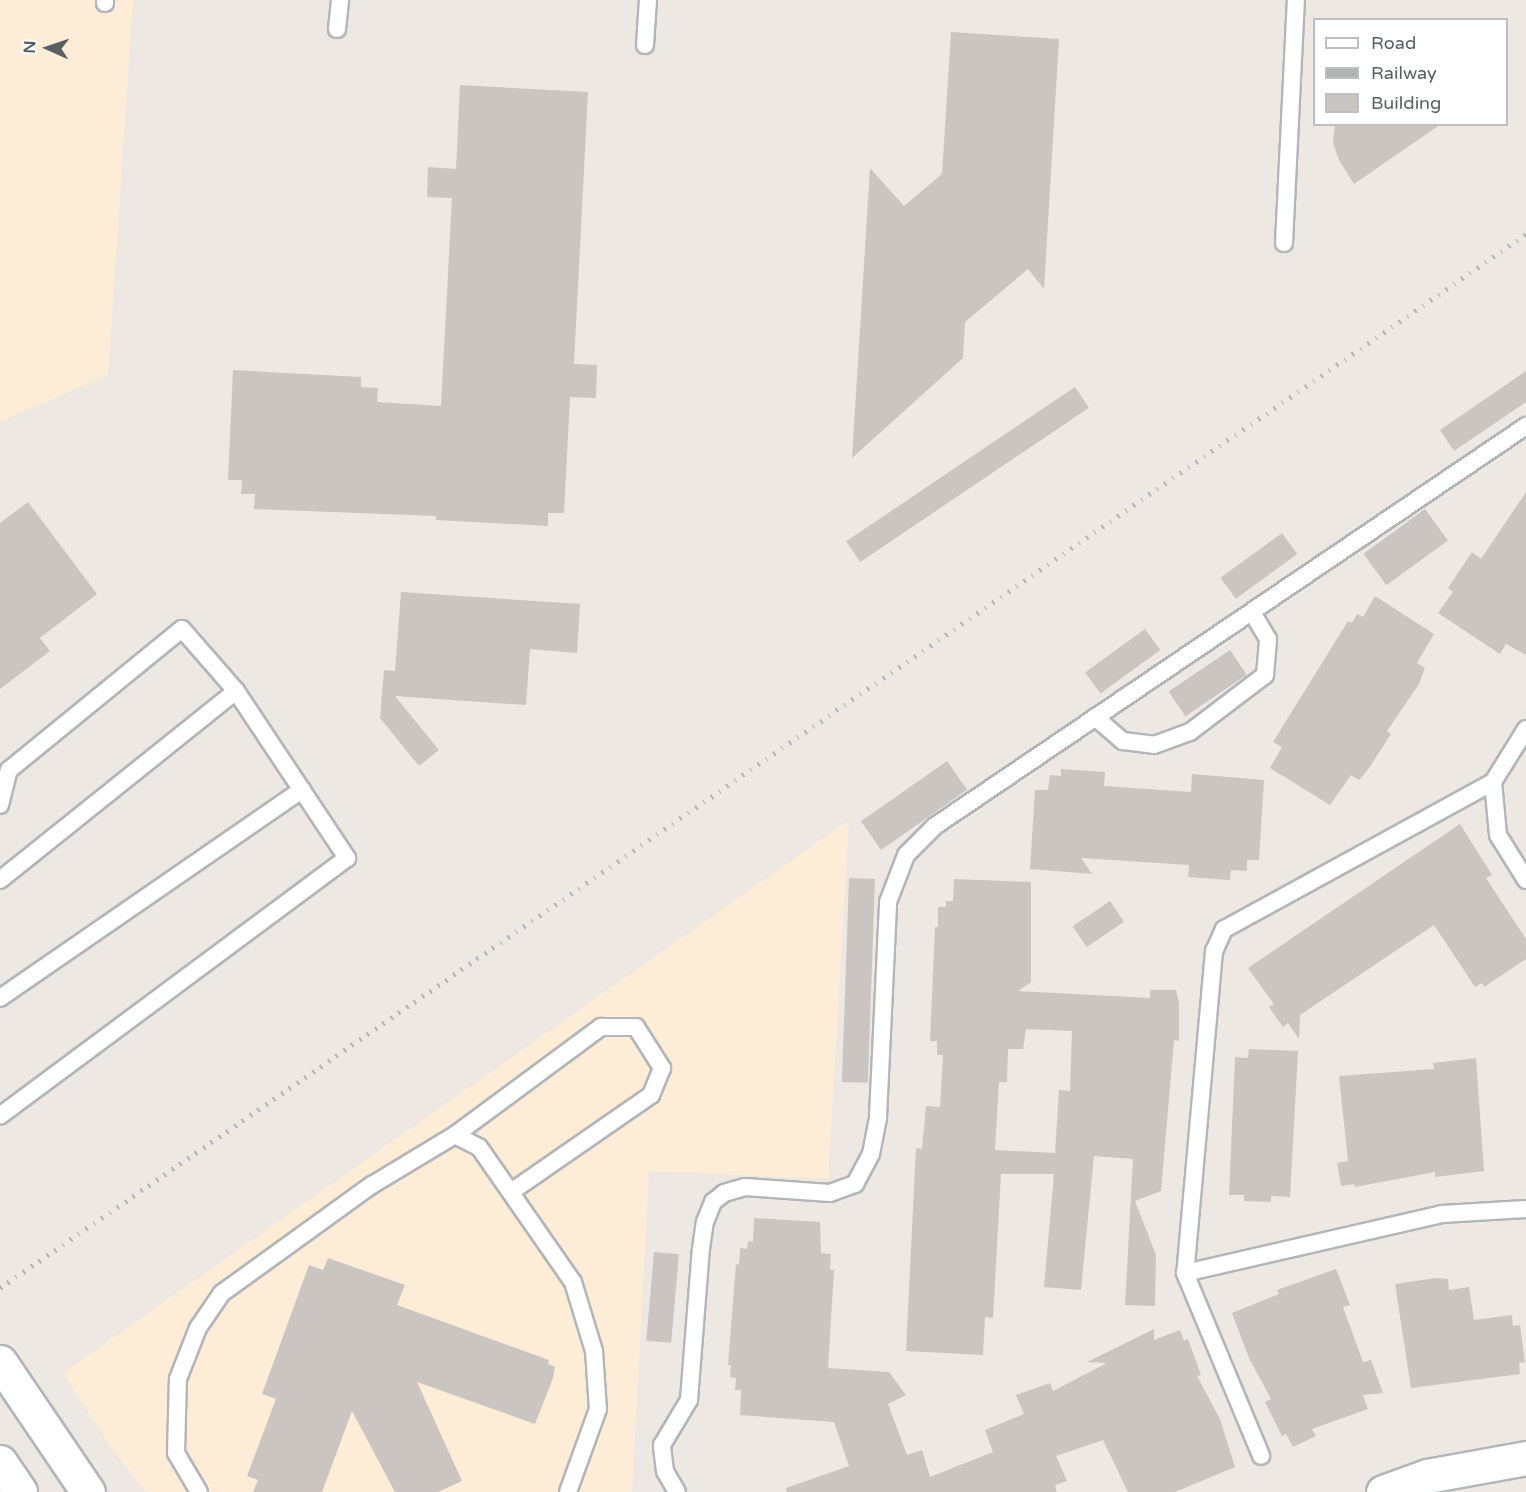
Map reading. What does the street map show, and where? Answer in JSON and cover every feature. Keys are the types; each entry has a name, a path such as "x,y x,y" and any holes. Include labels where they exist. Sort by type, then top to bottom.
{"street":[{"path":"0,1362 34,1418 88,1492"},
{"path":"1383,1492 1427,1476 1526,1458"},
{"path":"0,1461 20,1492"}],"lane":[{"path":"337,29 340,0"},
{"path":"645,45 648,0"},
{"path":"1284,243 1296,0"},
{"path":"677,1492 665,1472 662,1445 689,1400 701,1249 705,1222 714,1202 724,1193 745,1187 830,1193 855,1184 871,1154 878,1117 888,902 906,855 935,826 1526,426"},
{"path":"1095,717 1123,741 1154,745 1190,732 1265,675 1268,639 1252,612"},
{"path":"0,805 9,770 182,629 236,691 347,858 0,1116"},
{"path":"0,879 236,691"},
{"path":"1261,1456 1185,1273 1214,951 1224,929 1493,782 1526,729"},
{"path":"1493,782 1498,836 1526,880"},
{"path":"0,998 302,789"},
{"path":"199,1492 176,1453 178,1379 198,1328 222,1293 372,1185 455,1135 602,1027 636,1027 662,1068 651,1095 511,1192"},
{"path":"455,1135 480,1148 573,1282 594,1351 598,1409 568,1492"},
{"path":"1185,1273 1442,1214 1526,1209"}],"shaded area":[{"path":"0,0 133,0 108,375 0,422"},
{"path":"849,820 828,1179 649,1171 632,1492 146,1492 111,1448 63,1373"}],"building":[{"path":"951,32 1059,39 1044,289 1028,269 965,322 963,358 852,458 870,168 904,206 942,174"},
{"path":"460,85 588,92 574,364 597,365 596,398 570,397 564,513 548,513 548,526 436,520 436,516 254,509 255,494 241,494 242,480 228,480 233,370 361,377 361,387 378,388 377,402 441,406 452,198 427,197 428,167 456,169"},
{"path":"1335,126 1438,126 1354,184 1339,160 1333,143"},
{"path":"1526,371 1526,402 1454,451 1440,430"},
{"path":"1075,387 1089,408 860,562 846,541"},
{"path":"1526,492 1526,655 1506,644 1500,654 1438,613 1453,592 1448,588 1472,552 1481,559"},
{"path":"28,502 97,594 40,638 50,651 0,689 0,523"},
{"path":"1425,509 1448,541 1386,585 1364,554"},
{"path":"1282,533 1297,554 1236,599 1221,578"},
{"path":"401,592 580,604 577,653 530,649 526,705 395,696 439,750 419,766 380,718 384,670 395,671"},
{"path":"1375,596 1434,634 1417,663 1425,668 1419,684 1387,731 1391,734 1359,780 1351,775 1330,805 1270,768 1282,747 1273,742 1348,621 1352,623 1357,614 1363,617"},
{"path":"1145,629 1160,650 1100,694 1085,672"},
{"path":"1230,650 1247,675 1185,716 1169,691"},
{"path":"947,761 967,790 881,850 861,821"},
{"path":"1061,769 1105,772 1104,786 1191,792 1192,774 1264,780 1259,860 1247,860 1247,871 1231,870 1230,880 1188,877 1189,865 1081,858 1092,874 1030,869 1035,790 1048,790 1050,775 1061,776"},
{"path":"1460,824 1492,875 1486,878 1526,939 1526,959 1484,987 1482,983 1475,987 1434,925 1300,1015 1299,1039 1288,1023 1283,1027 1269,1007 1274,1004 1248,968"},
{"path":"849,878 875,879 868,1083 842,1082"},
{"path":"954,879 1031,882 1031,982 1018,991 1150,998 1150,990 1176,990 1179,1003 1179,1041 1174,1040 1161,1191 1135,1201 1156,1255 1155,1306 1125,1305 1133,1159 1094,1156 1081,1290 1044,1287 1054,1174 1001,1174 993,1318 985,1317 983,1355 906,1351 916,1148 922,1149 926,1106 940,1107 943,1055 937,1055 937,1041 930,1041 935,927 938,927 938,907 946,907 946,901 953,901","holes":["1026,1029 1072,1031 1070,1091 1059,1090 1055,1153 995,1150 999,1082 1007,1082 1008,1049 1023,1049"]},
{"path":"1110,901 1124,922 1087,947 1073,926"},
{"path":"1249,1049 1298,1051 1290,1197 1271,1196 1271,1202 1244,1201 1244,1195 1229,1195 1235,1057 1248,1058"},
{"path":"1476,1058 1484,1171 1435,1177 1435,1172 1355,1187 1354,1184 1341,1186 1337,1163 1348,1161 1339,1076 1434,1069 1433,1063"},
{"path":"754,1218 820,1222 821,1253 831,1254 830,1270 834,1270 828,1368 889,1372 906,1395 888,1404 907,1455 922,1450 930,1477 993,1452 985,1430 1024,1414 1016,1395 1050,1383 1053,1391 1107,1363 1087,1362 1154,1329 1154,1340 1180,1330 1184,1341 1188,1339 1201,1375 1197,1376 1220,1419 1235,1467 1175,1492 1128,1492 1103,1440 1056,1456 1067,1481 1055,1485 1057,1492 787,1492 786,1488 849,1466 834,1422 740,1415 741,1390 735,1390 736,1378 730,1377 731,1365 728,1365 736,1264 739,1265 740,1248 747,1249 748,1241 753,1242"},
{"path":"654,1252 679,1254 671,1343 646,1341"},
{"path":"328,1258 405,1285 397,1305 549,1360 548,1364 555,1367 553,1378 535,1424 417,1382 462,1481 438,1492 395,1492 352,1411 322,1492 253,1492 258,1480 247,1476 276,1399 262,1394 309,1265 323,1270"},
{"path":"1336,1269 1350,1305 1343,1307 1363,1362 1371,1360 1383,1393 1363,1395 1368,1409 1312,1429 1316,1436 1293,1447 1286,1434 1282,1436 1265,1402 1271,1399 1249,1358 1232,1313 1279,1294 1277,1290"},
{"path":"1436,1278 1448,1279 1449,1290 1469,1287 1474,1320 1512,1315 1513,1326 1520,1325 1525,1362 1519,1363 1520,1374 1411,1388 1395,1284"}],"railway":[{"path":"0,1288 1526,234"}]}
